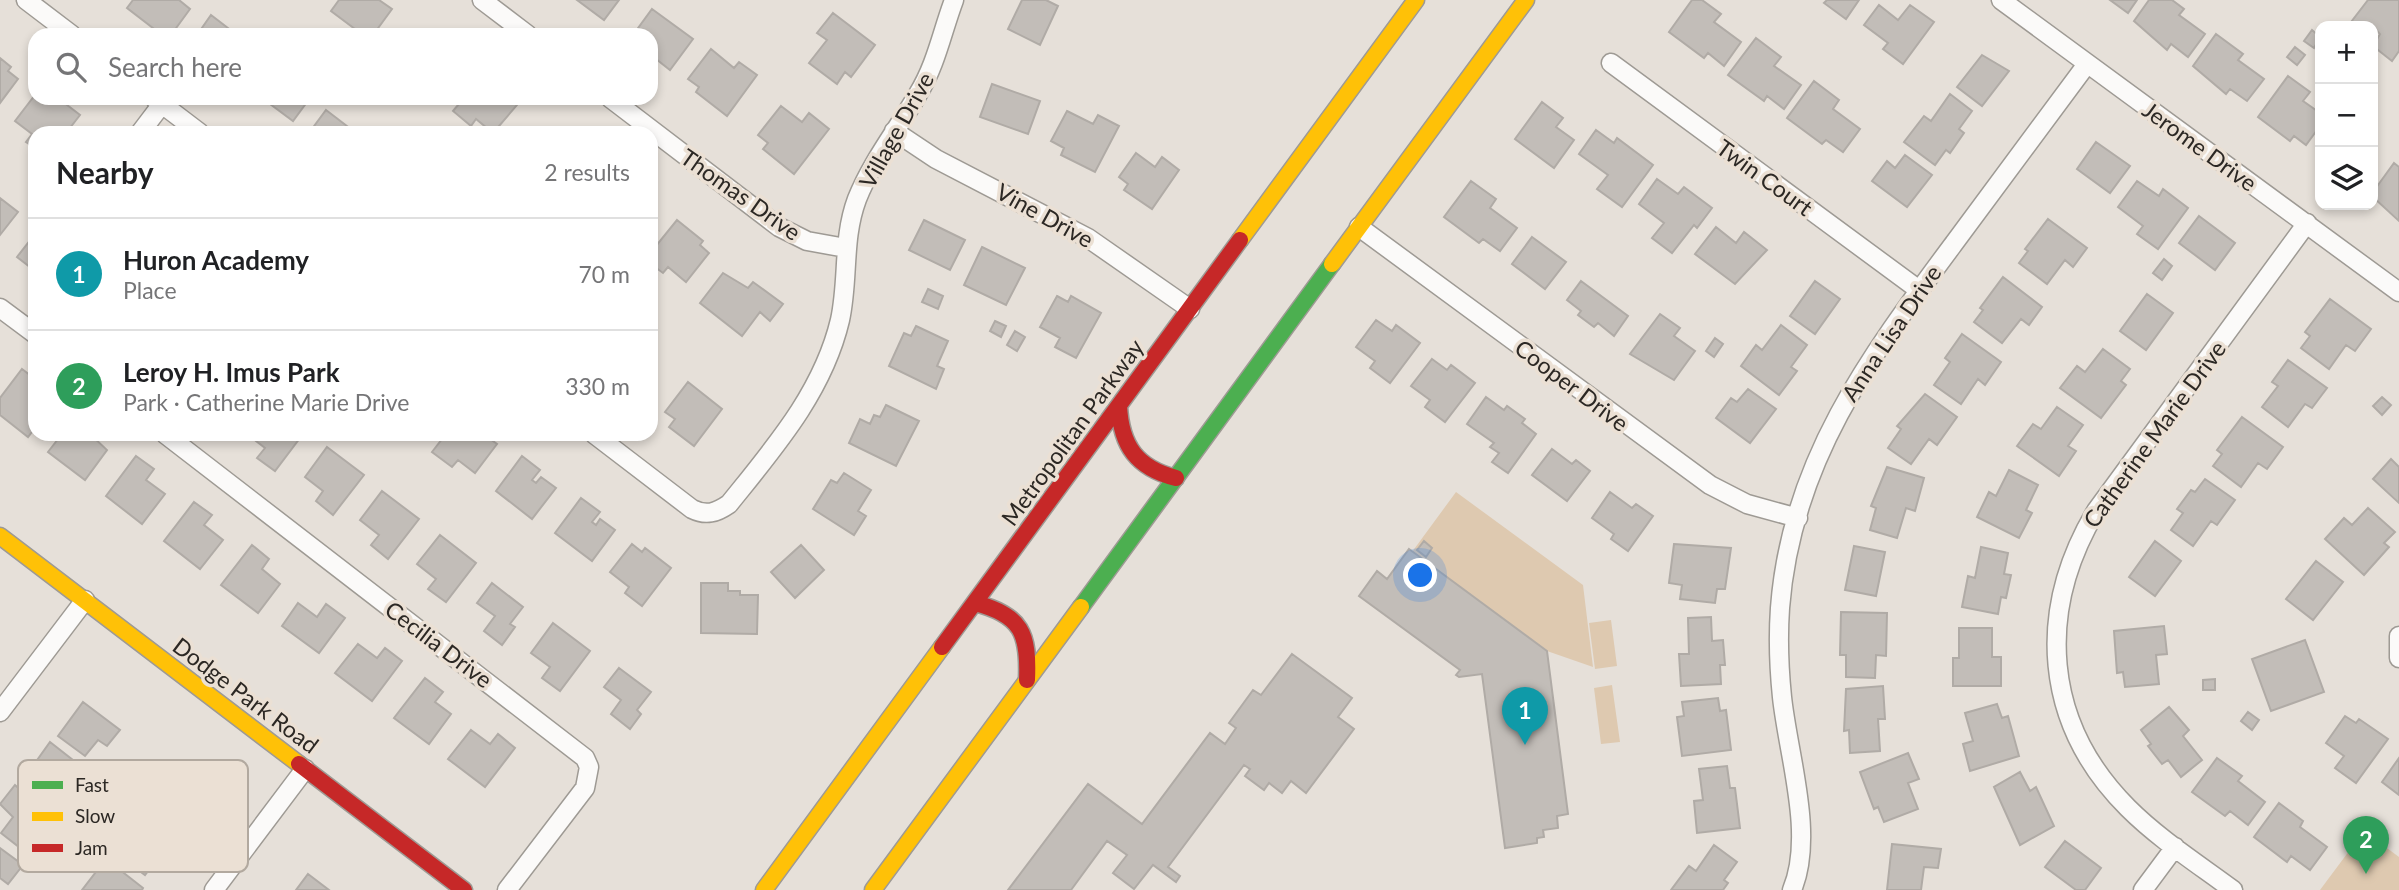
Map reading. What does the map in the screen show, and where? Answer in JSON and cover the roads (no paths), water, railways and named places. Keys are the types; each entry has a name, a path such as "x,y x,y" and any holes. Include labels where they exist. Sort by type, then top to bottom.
{"main road":[{"name":"Metropolitan Parkway","path":"764,890 1416,0"},
{"path":"873,890 1526,0"},
{"path":"1119,406 1119,426 1131,456 1150,471 1176,478"},
{"name":"Dodge Park Road","path":"0,536 464,890"},
{"path":"975,603 1001,610 1018,623 1027,648 1027,680"}],"street":[{"path":"26,0 63,28"},
{"path":"482,0 519,28"},
{"name":"Village Drive","path":"603,441 692,509 702,514 713,513 729,504 815,389 831,352 841,316 846,248 858,199 929,73 954,0"},
{"name":"Jerome Drive","path":"2001,0 2399,292"},
{"name":"Twin Court","path":"1611,63 1919,290"},
{"name":"Anna Lisa Drive","path":"1792,890 1798,875 1801,832 1782,696 1780,611 1782,581 1818,455 1846,398 1919,290 2087,64"},
{"path":"144,126 156,105"},
{"path":"163,105 191,126"},
{"name":"Thomas Drive","path":"619,105 647,126"},
{"name":"Vine Drive","path":"894,131 936,159 1088,238 1190,309"},
{"name":"Thomas Drive","path":"658,135 779,227 807,241 846,248"},
{"name":"Catherine Marie Drive","path":"2233,890 2130,810 2109,788 2078,739 2065,704 2057,668 2056,629 2069,563 2096,511 2307,223"},
{"name":"Cooper Drive","path":"1359,227 1710,485 1747,504 1798,518"},
{"path":"0,308 28,329"},
{"name":"Cecilia Drive","path":"174,441 585,758 589,767 585,788 507,890"},
{"path":"0,712 85,600"},
{"path":"248,845 305,769"},
{"path":"2143,890 2175,847"},
{"path":"214,890 228,872"}],"place":[{"name":"Huron Academy","path":"1525,745"},
{"name":"Leroy H. Imus Park","path":"2366,874"}]}
